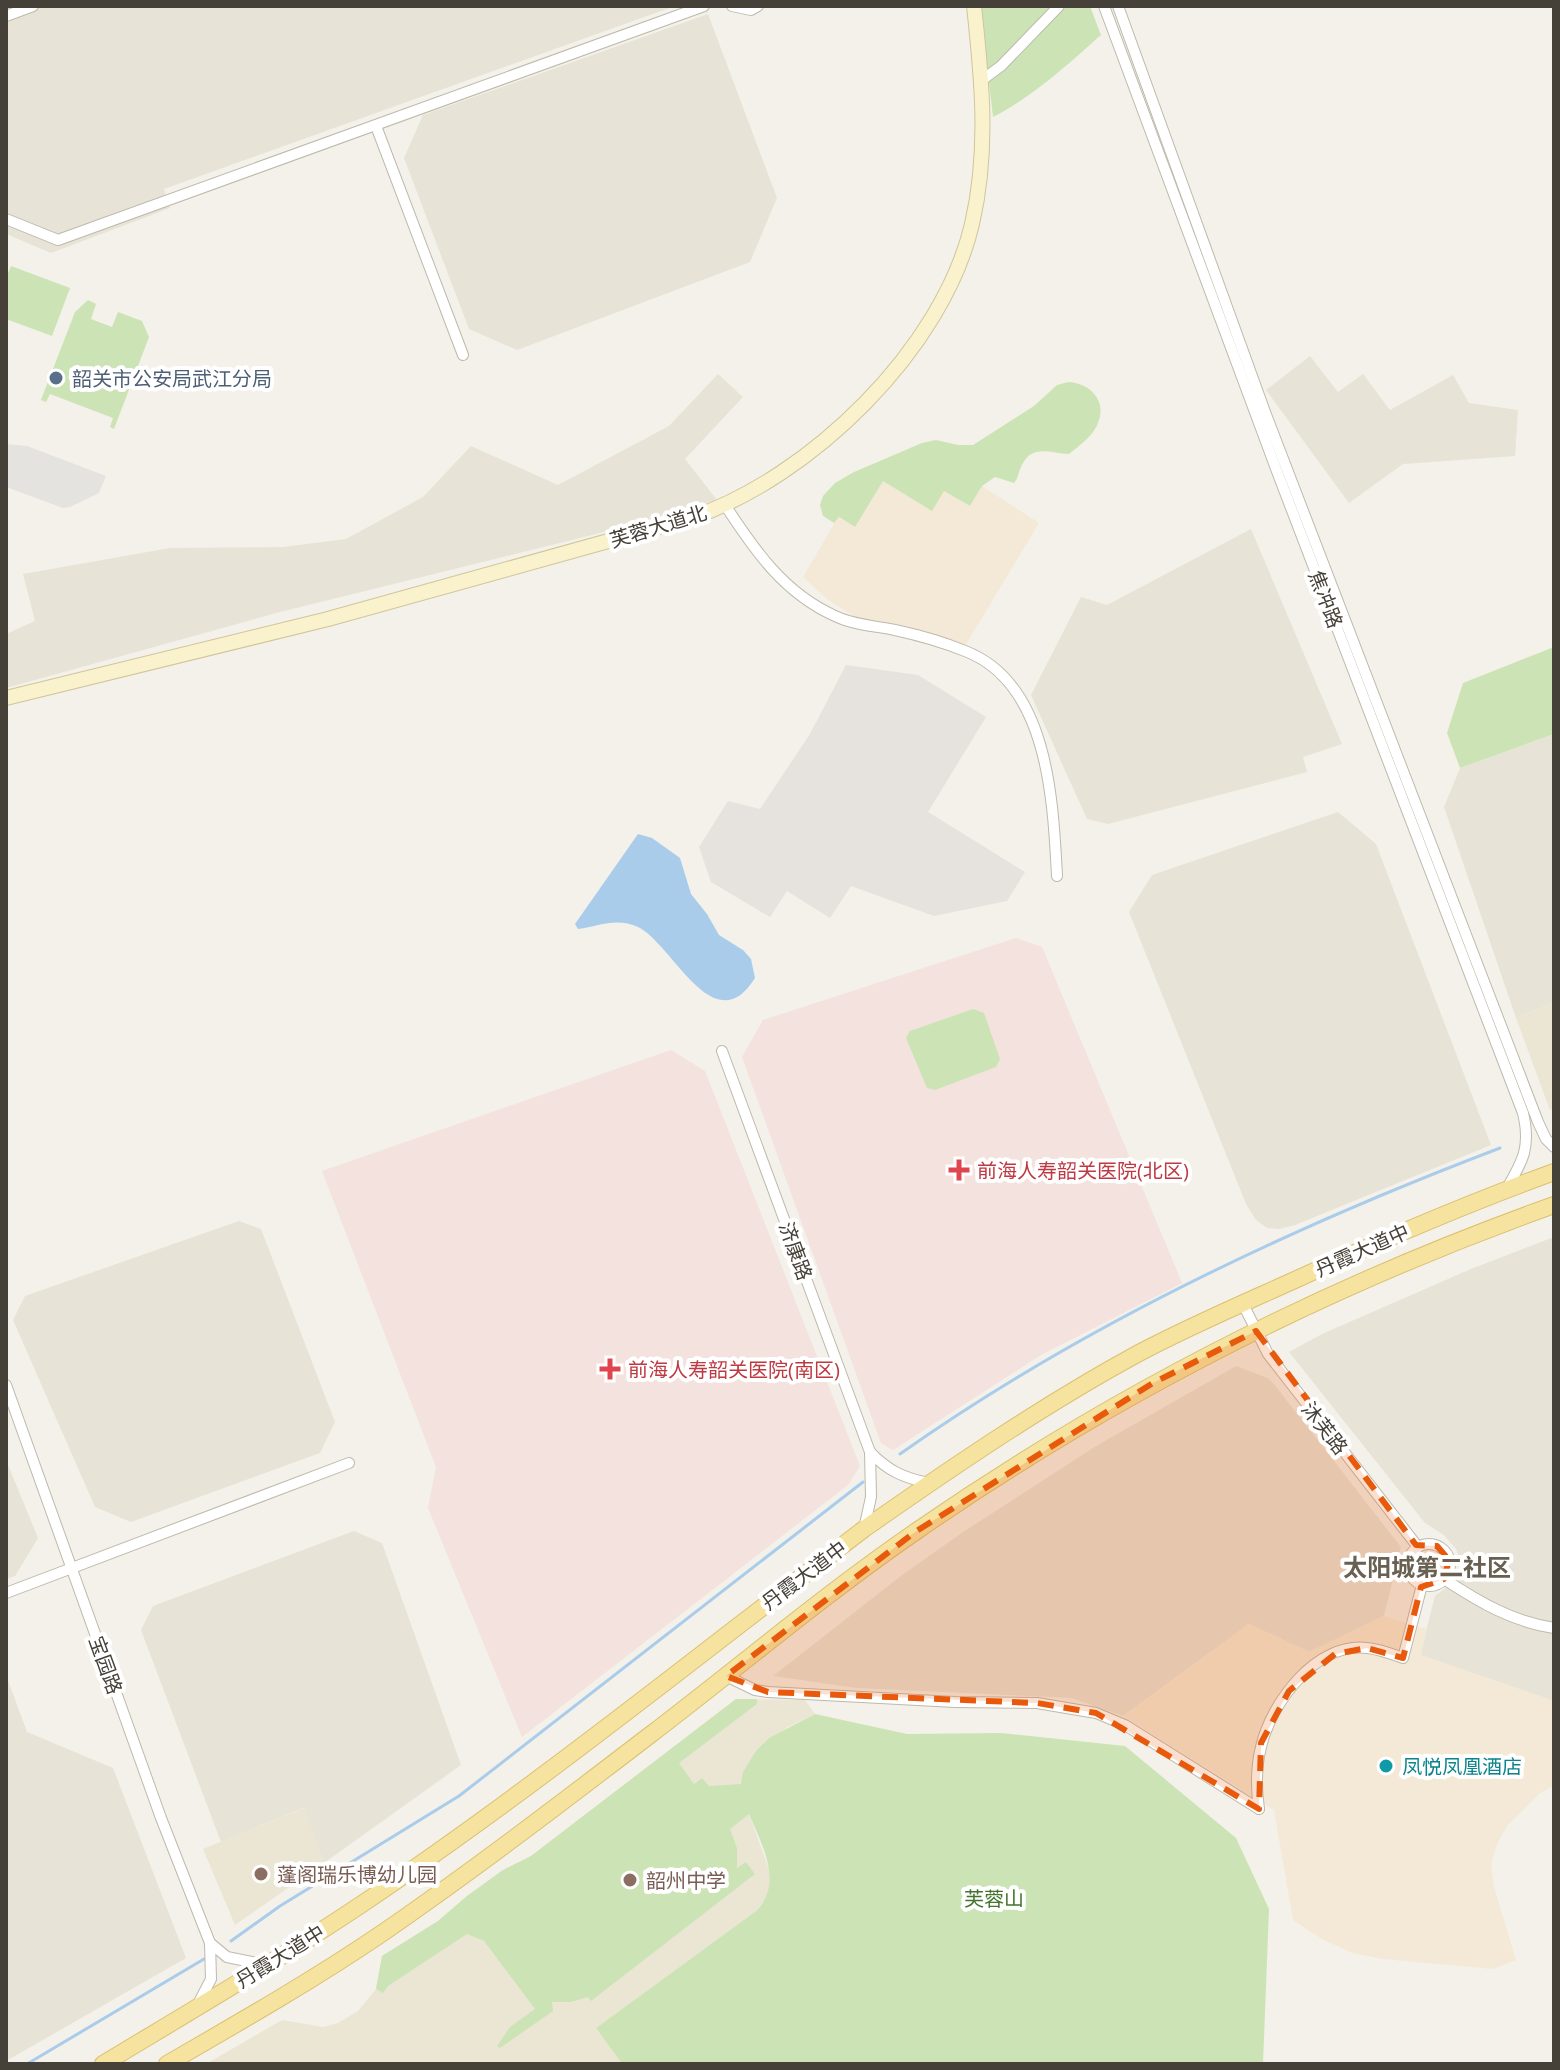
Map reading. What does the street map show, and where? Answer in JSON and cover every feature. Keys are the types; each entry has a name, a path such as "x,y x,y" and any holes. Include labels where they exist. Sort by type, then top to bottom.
{"main road":[{"name":"芙蓉大道北","path":"6,698 328,619 673,523 725,505 783,473 829,437 891,375 924,331 954,273 972,225 983,143 982,80 974,6"},
{"name":"丹霞大道中","path":"103,2064 268,1965 474,1826 864,1529 929,1483 1135,1355 1242,1302 1410,1228 1554,1172"},
{"name":"丹霞大道中","path":"167,2064 269,2005 376,1937 508,1842 915,1532 963,1500 1153,1383 1256,1331 1365,1279 1554,1205"}],"street":[{"path":"6,16 33,6"},
{"path":"6,219 58,240 704,6"},
{"path":"732,6 751,10 758,6"},
{"path":"982,80 1001,66 1059,6"},
{"name":"焦冲路","path":"1104,6 1278,474 1523,1113 1527,1133 1525,1153 1505,1190"},
{"name":"焦冲路","path":"1118,6 1265,412 1538,1122 1546,1139 1554,1147"},
{"path":"376,126 463,355"},
{"path":"725,505 762,560 778,578 810,603 848,621 904,632 965,651 985,661 1006,679 1035,730 1051,785 1057,876"},
{"name":"济康路","path":"722,1051 870,1452 871,1497 864,1529"},
{"name":"沐芙路","path":"1242,1302 1268,1354 1418,1547"},
{"name":"宝园路","path":"6,1385 161,1818 210,1943 211,1979 195,2009"},
{"path":"870,1452 889,1470 929,1483"},
{"path":"6,1593 349,1463"},
{"path":"1424,1544 1437,1546 1447,1554 1450,1567 1444,1579 1434,1585 1422,1585 1411,1577 1408,1564 1413,1551 1424,1544"},
{"path":"1444,1579 1506,1615 1554,1628"},
{"path":"726,1676 755,1690 768,1692 1037,1703 1096,1713 1125,1725 1259,1809 1256,1788 1261,1743 1273,1713 1289,1691 1315,1665 1335,1654 1367,1648 1403,1658 1422,1585"},
{"path":"210,1943 227,1957 268,1965"}],"highlighted area":[{"path":"1256,1331 1416,1545 1437,1546 1449,1560 1444,1579 1421,1587 1403,1658 1367,1648 1335,1654 1289,1691 1261,1743 1259,1809 1096,1713 1037,1703 768,1692 726,1676 915,1532 1153,1383"}],"shaded area":[{"path":"6,6 675,6 164,189 170,208 51,253 6,234"},
{"path":"708,14 777,198 750,262 517,350 469,329 404,158 423,115"},
{"path":"1310,356 1338,392 1363,374 1390,410 1453,375 1469,403 1518,410 1515,456 1403,464 1349,503 1266,390"},
{"path":"718,374 743,397 685,459 717,500 596,534 280,612 6,688 6,634 35,621 23,574 170,548 283,547 346,539 423,497 471,446 558,485 669,426"},
{"path":"6,444 27,446 106,476 99,493 63,508 6,487"},
{"path":"882,481 944,491 970,506 982,486 1039,523 965,646 903,625 860,620 827,599 803,577 838,517 855,527"},
{"path":"1251,529 1342,744 1303,757 1307,772 1108,824 1087,819 1031,695 1081,597 1107,605"},
{"path":"846,665 918,675 986,717 928,812 1025,872 1007,901 934,916 851,886 830,918 787,891 770,917 711,882 699,847 728,801 760,809 810,734"},
{"path":"1554,734 1554,1002 1516,1018 1444,807 1460,768"},
{"path":"1338,812 1376,844 1491,1145 1295,1225 1267,1228 1256,1220 1246,1204 1129,912 1152,875"},
{"name":"前海人寿韶关医院(北区)","path":"1016,938 1042,947 1182,1283 1041,1355 893,1450 881,1443 742,1057 763,1020"},
{"path":"1554,1002 1554,1109 1550,1110 1516,1018"},
{"name":"前海人寿韶关医院(南区)","path":"671,1050 705,1071 860,1466 848,1485 522,1737 428,1508 436,1467 322,1171"},
{"path":"239,1221 261,1229 335,1422 320,1453 131,1522 95,1507 13,1320 25,1296"},
{"path":"1554,1237 1554,1701 1420,1655 1435,1596 1461,1576 1461,1562 1456,1549 1444,1535 1425,1523 1289,1352 1322,1334 1471,1269"},
{"path":"1236,1366 1268,1378 1274,1384 1401,1547 1384,1616 1309,1652 1249,1624 1123,1716 1071,1698 856,1688 773,1676 902,1575 963,1532 1096,1446"},
{"path":"6,1460 38,1538 15,1576 6,1579"},
{"path":"354,1531 382,1543 461,1765 324,1863 303,1808 221,1842 141,1630 153,1606"},
{"path":"1384,1616 1427,1629 1421,1655 1554,1701 1554,1785 1539,1794 1507,1826 1491,1864 1494,1887 1516,1960 1493,1969 1383,1959 1352,1953 1322,1939 1293,1920 1274,1810 1123,1716 1249,1624 1309,1652"},
{"path":"6,1675 27,1732 113,1768 186,1958 6,2061"},
{"name":"韶州中学","path":"736,1699 805,1700 815,1714 786,1728 743,1797 771,1875 769,1894 756,1911 596,2028 622,2064 206,2064 282,2020 323,2027 338,2023 358,2011 376,1989 382,1956 438,1921 503,1870 531,1856"},
{"name":"蓬阁瑞乐博幼儿园","path":"304,1808 324,1863 235,1925 203,1849"}],"green space":[{"path":"980,6 1090,6 1101,35 1036,90 993,117"},
{"path":"11,266 70,288 52,336 6,319 6,278"},
{"path":"88,300 96,304 91,319 112,327 118,312 142,321 149,337 114,429 110,427 113,418 50,394 46,402 41,400 75,312"},
{"path":"1068,382 1082,385 1094,393 1100,405 1099,420 1094,430 1069,454 1042,451 1031,454 1014,483 995,477 982,486 970,506 944,491 932,511 883,481 855,527 839,517 834,523 823,516 820,505 823,496 835,483 854,472 922,443 936,440 973,445 1034,406 1057,385"},
{"path":"1554,647 1554,734 1460,768 1447,733 1463,683"},
{"path":"973,1009 984,1013 1000,1059 996,1067 935,1090 927,1088 906,1038 910,1031"},
{"name":"芙蓉山","path":"736,1699 757,1699 757,1704 679,1763 694,1784 702,1778 709,1786 741,1784 743,1772 756,1751 769,1738 815,1714 907,1734 1001,1733 1125,1746 1236,1838 1269,1909 1263,2064 622,2064 596,2028 756,1911 764,1900 769,1888 768,1864 749,1814 730,1829 737,1848 737,1868 746,1862 755,1874 591,2001 588,1997 571,2002 552,2002 553,2011 500,2048 497,2046 510,2027 535,2009 484,1941 467,1934 388,1986 383,1993 376,1989 382,1956 438,1921 503,1870 531,1856"}],"water":[{"path":"638,834 652,838 680,858 691,894 719,935 751,959 755,978 740,995 724,1000 709,995 694,984 638,927 615,922 578,929 575,924"}],"waterway":[{"path":"900,1454 1041,1363 1190,1283 1344,1211 1500,1148"},
{"path":"231,1941 280,1906 459,1796 863,1482"},
{"path":"27,2064 204,1959"}],"place":[{"name":"韶关市公安局武江分局","path":"56,378"},
{"name":"前海人寿韶关医院(北区)","path":"959,1170"},
{"name":"前海人寿韶关医院(南区)","path":"610,1369"},
{"name":"凤悦凤凰酒店","path":"1386,1766"},
{"name":"蓬阁瑞乐博幼儿园","path":"261,1874"},
{"name":"韶州中学","path":"630,1880"}],"district":[{"name":"太阳城第二社区","path":"1427,1566"}]}
